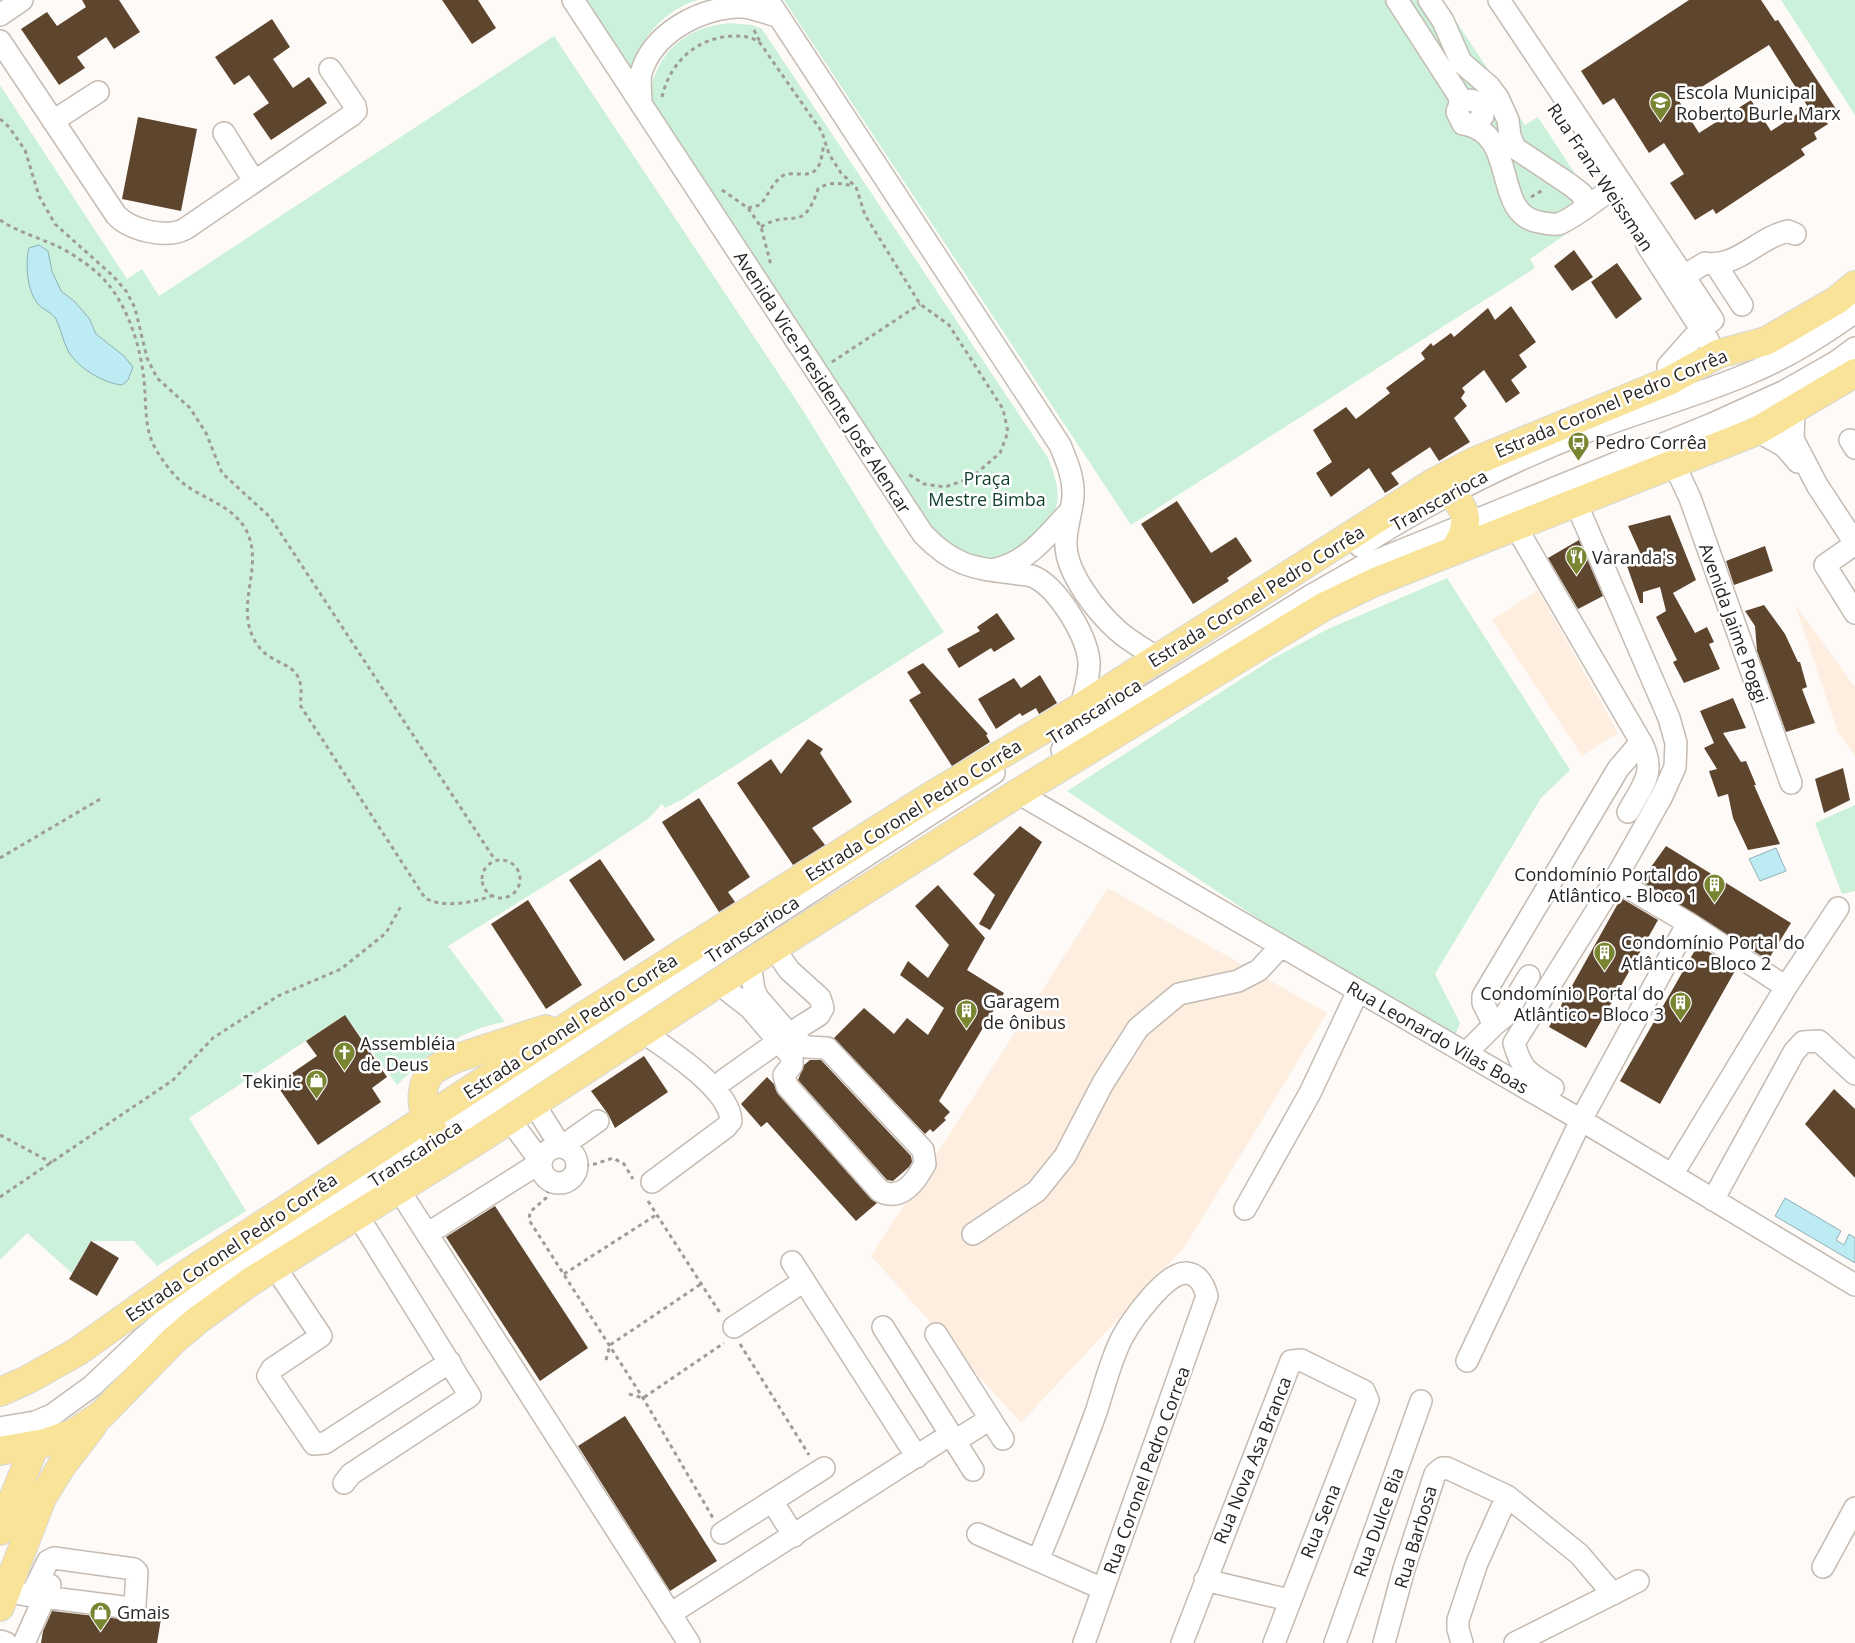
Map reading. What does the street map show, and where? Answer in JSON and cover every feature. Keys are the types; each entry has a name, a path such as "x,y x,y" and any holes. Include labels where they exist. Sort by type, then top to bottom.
{"main road":[{"name":"Estrada Coronel Pedro Corrêa","path":"0,1392 77,1352 190,1271 439,1134 576,1021 931,796 1441,488 1474,462 1669,381 1718,354 1766,341 1789,330 1837,300 1855,285"},
{"path":"2,1601 42,1498 61,1467 101,1415 193,1324 275,1266 510,1120 718,983 1018,793 1325,606 1347,594 1757,431 1855,374"},
{"path":"1441,488 1462,507 1467,523 1464,536 1454,551"},
{"path":"478,1140 457,1146 439,1134 422,1094 430,1074 440,1066 513,1040 576,1021"},
{"path":"0,1451 74,1433 101,1415"},
{"path":"0,1531 34,1444"},
{"path":"0,1473 13,1498"}],"street":[{"path":"0,15 22,0"},
{"name":"Avenida Vice-Presidente José Alencar","path":"573,0 650,105 923,534 938,550 955,561 973,567 1040,579 1064,606 1079,631 1088,654 1087,678 1081,707"},
{"path":"1397,0 1459,96 1460,104 1468,100 1475,100 1482,108 1483,116 1474,125 1480,128 1489,138 1500,157 1507,178 1509,196 1519,212 1532,221 1559,224 1610,190"},
{"path":"1429,0 1443,21 1461,62 1489,86 1498,98 1508,120 1510,136 1515,148 1582,194 1586,207"},
{"name":"Rua Franz Weissman","path":"1483,0 1610,190 1679,280 1701,329 1718,354"},
{"path":"1499,0 1679,280 1705,263 1716,265 1728,262 1775,233 1788,231 1794,234"},
{"path":"650,105 641,74 650,55 663,38 680,24 719,9 740,6 773,8 1060,445 1070,469 1073,496 1066,547 1068,558 1082,587 1102,615 1118,631 1158,658"},
{"path":"0,41 116,215 130,226 169,234 179,232 356,111 355,106 330,69"},
{"path":"53,121 98,92"},
{"path":"224,133 254,181"},
{"path":"1716,265 1742,305"},
{"name":"Transcarioca","path":"0,1428 35,1422 52,1415 92,1386 182,1304 738,938 1441,488 1585,432 1751,373 1797,349 1855,312"},
{"path":"1669,381 1668,366 1701,329"},
{"name":"Transcarioca","path":"0,1441 46,1429 83,1409 156,1337 191,1307 439,1134 756,944 1312,595 1380,558 1765,401 1836,362 1855,348"},
{"path":"1751,373 1765,401"},
{"path":"1794,411 1793,439 1817,486"},
{"path":"1757,431 1784,446 1817,486 1855,543 1825,565 1855,613"},
{"name":"Avenida Jaime Poggi","path":"1674,464 1690,498 1791,783"},
{"path":"1576,503 1665,710 1676,743 1675,767 1662,796 1615,880 1514,1043 1519,1063 1530,1074 1584,1114"},
{"path":"992,570 1016,562 1031,551 1070,511"},
{"path":"1516,528 1647,754 1649,769 1628,812"},
{"path":"1494,1025 1483,1002 1483,996 1618,769 1641,742"},
{"name":"Rua Leonardo Vilas Boas","path":"1018,793 1466,1053 1584,1114 1676,1170 1713,1200 1855,1285"},
{"path":"1615,880 1688,923 1786,986"},
{"path":"1676,1170 1786,986 1838,908"},
{"path":"1467,1361 1584,1114 1688,923"},
{"path":"973,1234 1037,1191 1065,1156 1103,1083 1138,1028 1179,994 1238,981 1259,970 1281,946"},
{"path":"724,1080 787,1041 820,1014 823,1008 820,998 789,970 774,948"},
{"path":"718,983 787,1041 806,1047 827,1048 923,1150 925,1164 908,1188 897,1194 887,1195 880,1192 787,1086 784,1076 793,1061 787,1041 754,990 750,963"},
{"path":"1466,1053 1504,1017 1529,976"},
{"path":"1245,1209 1310,1093 1358,991"},
{"path":"644,1033 694,1068 731,1111 731,1121 726,1128 644,1187"},
{"path":"1713,1200 1794,1052 1803,1042 1810,1040 1819,1041 1855,1074"},
{"path":"534,1104 561,1147 574,1155 577,1166 573,1177 567,1182 552,1182 545,1177 542,1170 542,1162 548,1150 561,1147 598,1121"},
{"path":"510,1120 542,1162"},
{"path":"427,1234 542,1162"},
{"path":"399,1190 689,1643"},
{"path":"344,1484 351,1474 470,1396 358,1216"},
{"path":"792,1262 917,1457"},
{"path":"275,1266 321,1336 272,1369 268,1376 314,1444 324,1444 450,1362"},
{"name":"Rua Coronel Pedro Correa","path":"1038,1560 1069,1486 1122,1338 1138,1312 1175,1276 1184,1272 1199,1279 1207,1296 1084,1643"},
{"path":"729,1330 804,1281"},
{"path":"883,1327 973,1470"},
{"path":"936,1334 1003,1439"},
{"name":"Rua Nova Asa Branca","path":"1182,1643 1291,1361 1301,1360 1364,1391 1368,1400"},
{"name":"Rua Sena","path":"1274,1643 1289,1600 1368,1400"},
{"name":"Rua Dulce Bia","path":"1335,1643 1421,1401"},
{"path":"670,1614 917,1457 990,1419"},
{"name":"Rua Barbosa","path":"1384,1643 1404,1569 1435,1474 1438,1470 1447,1468 1507,1496 1579,1554 1613,1594"},
{"path":"722,1534 822,1469"},
{"path":"1462,1643 1458,1629 1458,1620 1476,1563 1507,1496"},
{"path":"772,1501 794,1536"},
{"path":"1823,1567 1855,1508"},
{"path":"978,1534 1103,1589"},
{"path":"2,1601 30,1596 48,1561 54,1558 134,1569 139,1577 135,1605 128,1608 44,1598"},
{"path":"24,1643 56,1570 64,1559"},
{"path":"1205,1580 1289,1600"},
{"path":"1516,1643 1638,1581"},
{"path":"0,1641 6,1643"}],"path":[{"path":"650,105 676,64 696,46 723,36 742,36 755,39 760,43 822,132 829,154 841,173 856,187 865,215 920,304 949,325 1004,410 1008,432 1000,453 970,478 945,487 924,484 902,471"},
{"path":"0,119 9,127 25,150 39,196 55,224 113,276 126,291 135,308 147,358 157,378 190,408 206,432 222,473 270,518 495,860"},
{"path":"748,208 760,205 776,180 786,174 809,175 817,170 820,166 825,140"},
{"path":"761,228 772,220 803,216 813,206 818,189 826,184 838,182 856,187"},
{"path":"717,186 748,208 761,228 773,272"},
{"path":"0,220 9,226 57,246 93,270 111,288 124,308 134,334 144,379 145,420 156,449 169,470 186,486 230,510 244,528 253,549 254,564 247,614 252,636 264,654 274,662 290,666 297,675 302,688 300,706 425,898 434,904 479,901 491,896 506,898 512,894 520,881 516,866 503,859 495,860 484,869 481,876 482,884 491,896"},
{"path":"832,362 920,304"},
{"path":"826,354 837,370"},
{"path":"0,858 102,798"},
{"path":"0,1197 53,1163 172,1080 213,1038 278,996 341,969 386,933 401,906"},
{"path":"0,1135 53,1163"},
{"path":"577,1166 595,1164 613,1158 624,1164 644,1187 656,1215 729,1330 822,1469"},
{"path":"552,1182 546,1198 530,1212 529,1220 643,1398 722,1534"},
{"path":"564,1274 656,1215"},
{"path":"606,1360 610,1345 701,1284"},
{"path":"643,1398 729,1330"},
{"path":"629,1394 643,1398"}],"shaded area":[{"path":"1538,590 1618,733 1582,756 1492,620"},
{"path":"1795,605 1855,687 1855,756 1838,732"},
{"path":"1108,888 1327,1013 1184,1248 1021,1423 871,1256"}],"green space":[{"path":"583,0 698,0 675,11 655,27 640,47 630,70"},
{"path":"784,0 1442,0 1525,125 1538,117 1601,210 1530,259 1535,268 1131,525"},
{"path":"1781,0 1855,0 1855,115"},
{"name":"Praça Mestre Bimba","path":"729,23 752,25 762,29 1048,458 1057,486 1058,497 1054,512 1039,532 1018,549 1007,555 995,559 979,560 942,543 649,97 659,67 675,45 699,30"},
{"path":"554,36 804,412 885,544 944,632 681,800 665,808 662,804 648,819 591,857 448,946 505,1022 474,1030 446,1045 421,1063 397,1085 345,1015 189,1118 246,1211 157,1266 134,1241 91,1241 72,1273 27,1233 0,1260 0,85 127,279 142,269 159,296"},
{"path":"1447,578 1570,770 1541,798 1435,974 1460,1023 1455,1036 1260,920 1067,791 1274,658 1328,629"},
{"path":"1855,805 1855,891 1842,894 1815,823"}],"water":[{"path":"39,245 48,251 52,271 61,291 74,301 89,318 96,334 124,356 133,367 128,380 122,385 99,378 84,369 68,351 56,319 34,299 29,285 28,254 29,248"},
{"path":"1776,848 1786,871 1760,881 1749,859"},
{"path":"1785,1198 1841,1231 1836,1240 1844,1245 1849,1234 1855,1238 1855,1263 1775,1216"}],"building":[{"path":"82,0 119,0 140,32 114,49 106,37 77,57 85,68 59,85 21,29 47,12 57,26 86,7"},
{"path":"442,0 478,0 496,28 472,44"},
{"name":"Escola Municipal Roberto Burle Marx","path":"1689,0 1761,0 1775,21 1778,20 1836,109 1823,117 1828,124 1814,133 1817,139 1801,149 1805,155 1716,214 1713,209 1695,220 1670,183 1684,174 1664,143 1649,153 1614,98 1603,105 1581,71","holes":["1769,45 1808,107 1771,131 1751,100 1699,133 1679,101"]},
{"path":"272,19 290,47 273,59 293,88 309,77 327,103 271,140 253,114 269,103 249,75 234,85 215,57"},
{"path":"138,117 197,129 181,211 122,199"},
{"path":"1574,250 1593,277 1572,291 1554,266"},
{"path":"1617,263 1642,299 1616,319 1591,282"},
{"path":"1511,306 1536,342 1519,355 1527,367 1511,380 1520,393 1506,403 1484,370 1462,388 1465,392 1461,398 1467,406 1454,418 1470,442 1439,461 1430,447 1391,473 1399,484 1385,493 1369,468 1331,497 1316,473 1332,462 1313,430 1346,407 1356,419 1390,393 1386,388 1425,359 1421,353 1431,343 1433,346 1451,333 1454,337 1488,308 1495,320"},
{"path":"1177,501 1211,553 1236,537 1252,561 1227,578 1229,581 1193,604 1141,524"},
{"path":"1670,515 1696,580 1673,593 1695,633 1707,627 1714,642 1709,644 1720,669 1684,683 1673,662 1677,660 1656,617 1666,611 1660,587 1643,592 1643,603 1640,603 1626,563 1642,557 1628,526"},
{"name":"Varanda's","path":"1579,540 1603,596 1578,609 1548,558"},
{"path":"1765,546 1773,571 1734,585 1726,561"},
{"path":"1764,605 1785,634 1798,662 1800,662 1807,687 1802,689 1815,723 1786,732 1757,651 1755,626 1745,611"},
{"path":"997,613 1015,639 994,652 991,648 959,668 947,649 980,631 977,627"},
{"path":"923,663 988,734 986,735 990,742 952,766 909,700 921,693 907,672"},
{"path":"1040,675 1057,703 1039,714 1036,708 1022,716 1020,713 996,729 978,699 1014,678 1021,688"},
{"path":"1733,698 1746,728 1723,733 1741,762 1746,761 1756,785 1754,785 1780,844 1748,850 1733,818 1728,794 1718,797 1709,771 1717,769 1704,748 1714,743 1700,711"},
{"path":"808,739 823,749 820,753 852,802 812,828 825,845 793,865 737,783 771,759 781,774"},
{"path":"1843,768 1850,800 1824,813 1815,779"},
{"path":"699,798 750,877 728,892 735,902 719,912 662,822"},
{"path":"1020,826 1042,842 990,930 979,924 995,895 973,874"},
{"name":"Condomínio Portal do Atlântico - Bloco 1","path":"1666,846 1791,923 1768,960 1641,881"},
{"path":"600,859 655,940 624,961 569,880"},
{"path":"938,885 985,938 967,970 1004,993 939,1101 950,1112 944,1118 946,1120 933,1132 930,1129 925,1134 834,1038 864,1008 894,1034 907,1018 928,1035 944,1008 900,975 908,961 928,978 949,945 915,906"},
{"name":"Condomínio Portal do Atlântico - Bloco 2","path":"1621,898 1658,920 1586,1048 1549,1027"},
{"path":"528,900 582,985 546,1009 491,924"},
{"name":"Condomínio Portal do Atlântico - Bloco 3","path":"1698,945 1736,969 1660,1104 1620,1081"},
{"path":"345,1015 387,1077 372,1088 381,1102 318,1145 276,1084 317,1056 306,1041"},
{"path":"644,1056 668,1092 615,1128 608,1114 591,1091"},
{"path":"810,1060 821,1060 911,1156 912,1162 909,1167 893,1181 887,1180 798,1080 804,1065"},
{"path":"767,1077 774,1084 778,1094 871,1199 877,1203 856,1221 767,1122 761,1127 741,1104"},
{"path":"1834,1089 1855,1109 1855,1178 1805,1124"},
{"path":"495,1206 588,1348 540,1381 446,1237"},
{"path":"91,1241 119,1258 97,1296 69,1279"},
{"path":"625,1416 717,1561 670,1591 578,1446"},
{"name":"Gmais","path":"52,1611 129,1620 141,1616 161,1619 157,1643 41,1643 43,1631"}],"place":[{"name":"Escola Municipal Roberto Burle Marx","path":"1660,121"},
{"name":"Pedro Corrêa","path":"1579,461"},
{"name":"Varanda's","path":"1576,576"},
{"name":"Condomínio Portal do Atlântico - Bloco 1","path":"1714,903"},
{"name":"Condomínio Portal do Atlântico - Bloco 2","path":"1605,971"},
{"name":"Condomínio Portal do Atlântico - Bloco 3","path":"1680,1022"},
{"name":"Garagem de ônibus","path":"967,1030"},
{"name":"Assembléia de Deus","path":"344,1072"},
{"name":"Tekinic","path":"317,1100"},
{"name":"Gmais","path":"101,1631"}]}
